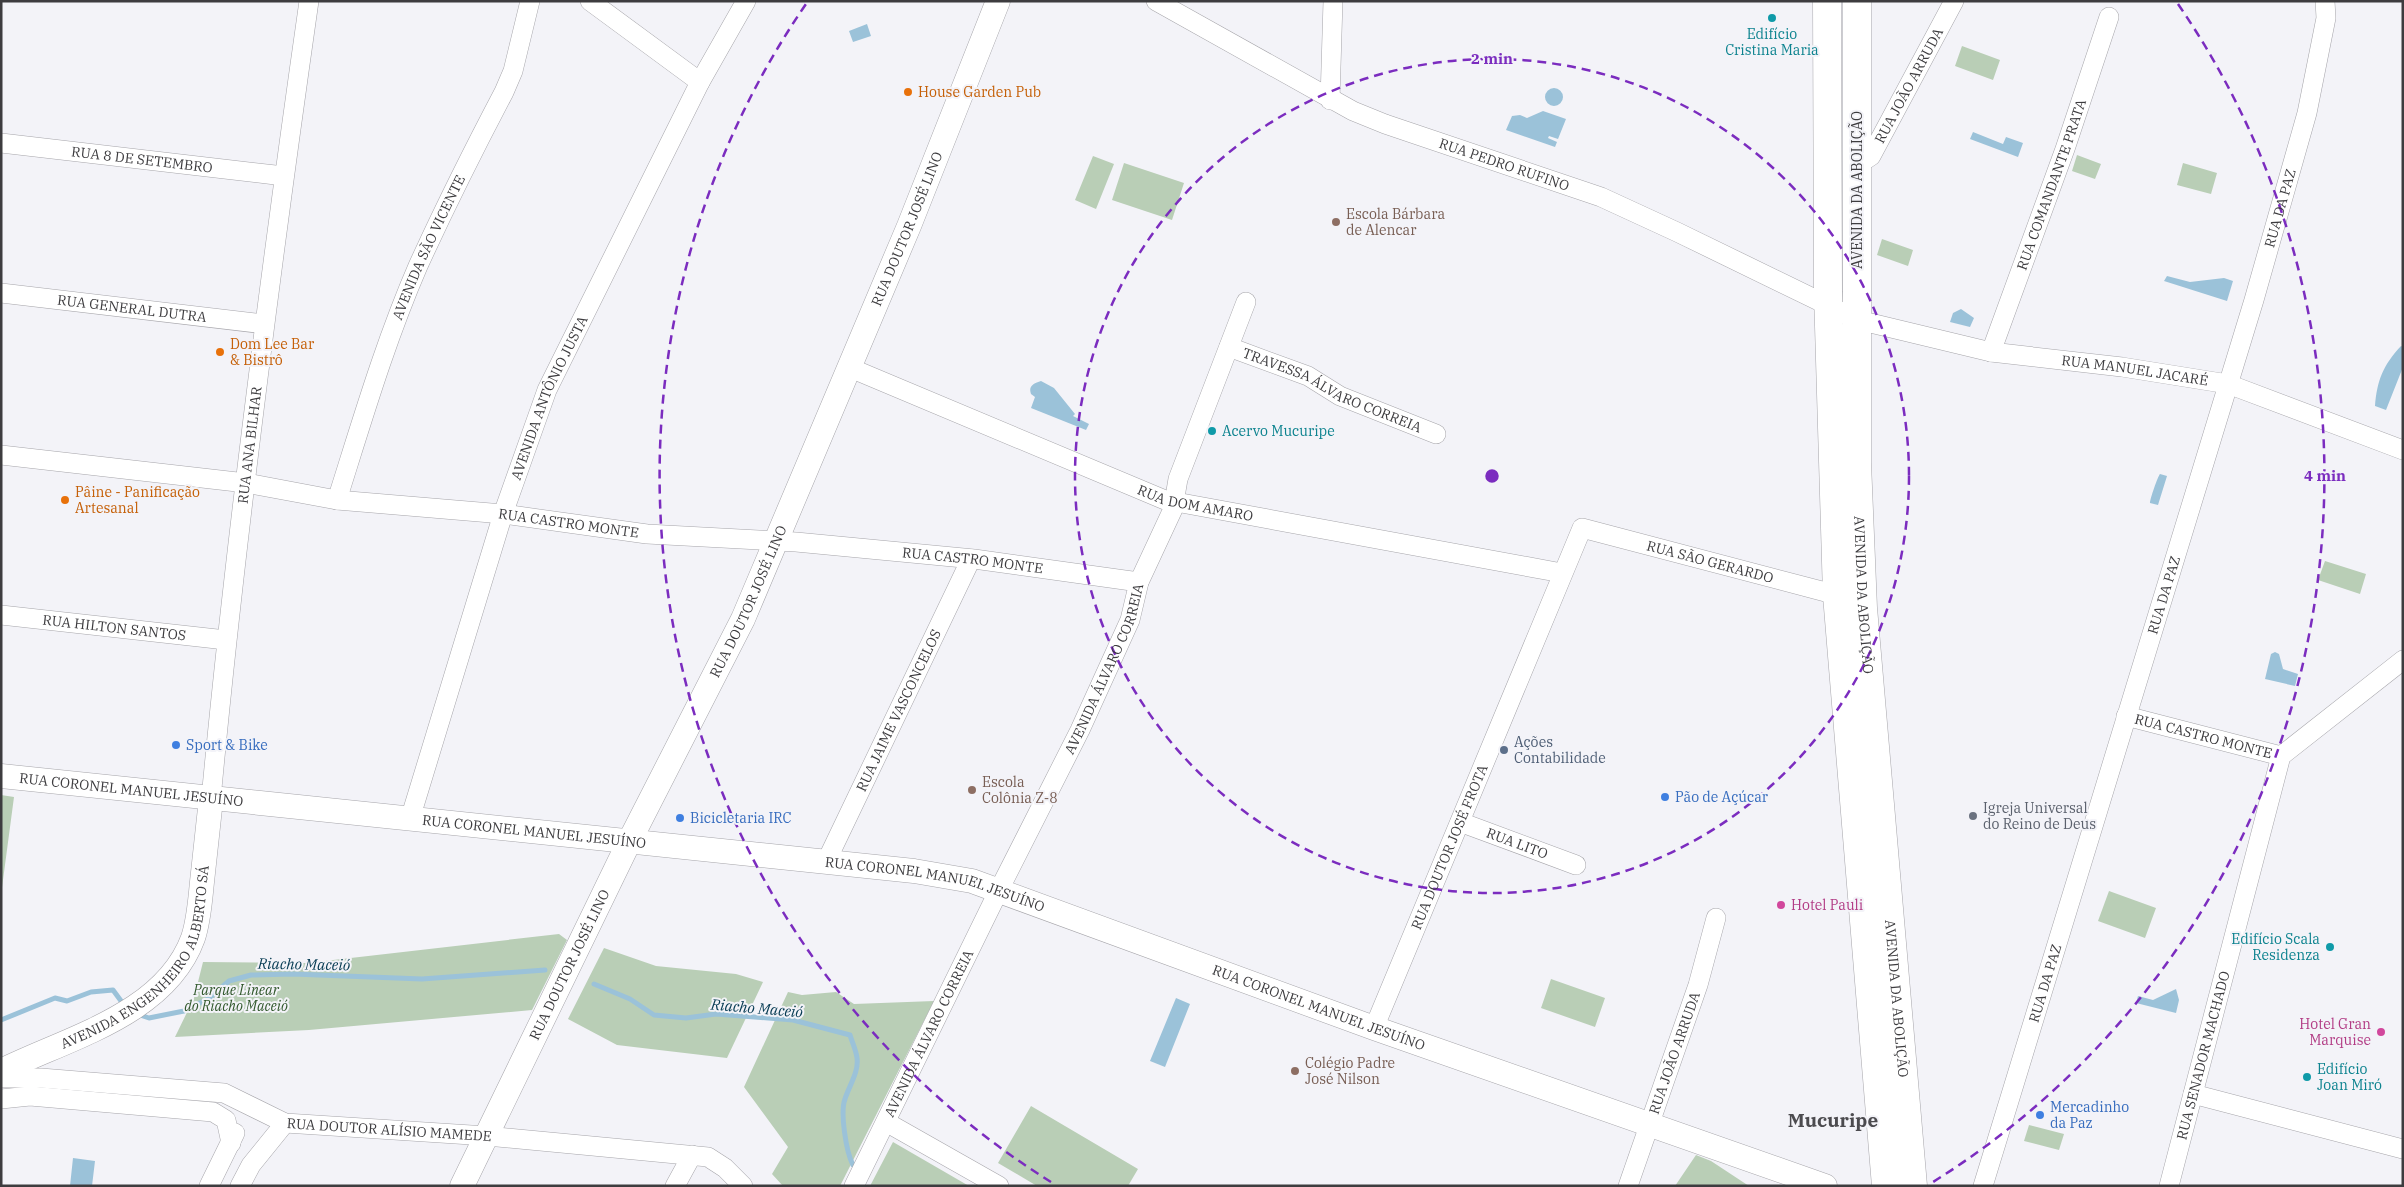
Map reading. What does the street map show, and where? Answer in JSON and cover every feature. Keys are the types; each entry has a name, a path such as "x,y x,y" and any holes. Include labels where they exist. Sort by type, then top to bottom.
{"main road":[{"name":"AVENIDA DA ABOLIÇÃO","path":"1827,1 1828,306 1837,596 1880,944 1913,1186"},
{"name":"AVENIDA DA ABOLIÇÃO","path":"1857,1 1857,463 1880,944 1886,1186"},
{"path":"1837,596 1863,608"}],"street":[{"name":"RUA ANA BILHAR","path":"211,799 226,640 264,324 309,1"},
{"name":"AVENIDA SÃO VICENTE","path":"337,500 374,381 392,333 418,267 504,92 512,71 530,1"},
{"path":"590,1 700,82"},
{"name":"AVENIDA ANTÔNIO JUSTA","path":"410,820 503,514 547,390 700,82 746,1"},
{"name":"RUA DOUTOR JOSÉ LINO","path":"462,1186 629,842 743,619 909,226 998,1"},
{"name":"RUA PEDRO RUFINO","path":"1156,1 1330,100 1386,124 1601,197 1678,232 1858,320"},
{"path":"1330,100 1333,1"},
{"name":"RUA JOÃO ARRUDA","path":"1856,166 1871,156 1954,1"},
{"name":"RUA DA PAZ","path":"1984,1186 2254,300 2306,113 2326,18 2325,1"},
{"name":"RUA COMANDANTE PRATA","path":"1991,352 2065,149 2109,17"},
{"name":"RUA 8 DE SETEMBRO","path":"1,143 284,176"},
{"name":"RUA GENERAL DUTRA","path":"1,293 264,324"},
{"name":"AVENIDA ÁLVARO CORREIA","path":"854,1186 1092,705 1130,620 1139,582 1173,509 1178,479 1246,302"},
{"name":"RUA MANUEL JACARÉ","path":"1858,320 1991,352 2122,367 2228,384 2403,450"},
{"name":"TRAVESSA ÁLVARO CORREIA","path":"1229,347 1308,376 1340,396 1436,434"},
{"name":"RUA DOM AMARO","path":"848,367 1165,500 1562,573"},
{"name":"RUA CASTRO MONTE","path":"1,455 246,483 337,500 503,514 647,534 777,540 971,559 1139,582"},
{"name":"RUA SÃO GERARDO","path":"1582,528 1837,596"},
{"name":"RUA DOUTOR JOSÉ FROTA","path":"1374,1028 1582,528"},
{"name":"RUA JAIME VASCONCELOS","path":"826,862 971,559"},
{"name":"RUA HILTON SANTOS","path":"1,615 226,640"},
{"path":"2281,756 2403,660"},
{"name":"RUA CASTRO MONTE","path":"2126,716 2281,756"},
{"name":"RUA SENADOR MACHADO","path":"2169,1186 2281,756"},
{"name":"RUA CORONEL MANUEL JESUÍNO","path":"1,776 826,862 923,873 972,881 1374,1028 1825,1186"},
{"name":"AVENIDA ENGENHEIRO ALBERTO SÁ","path":"1,1071 110,1022 143,1003 170,975 187,952 198,919 211,799"},
{"name":"RUA LITO","path":"1460,822 1576,864"},
{"name":"RUA JOÃO ARRUDA","path":"1628,1186 1698,985 1716,918"},
{"name":"RUA DOUTOR ALÍSIO MAMEDE","path":"1,1078 41,1078 224,1092 284,1123 487,1136 708,1157 725,1168 743,1186"},
{"path":"209,1186 231,1143 238,1123 236,1104 224,1092"},
{"path":"2193,1094 2403,1150"},
{"path":"1,1099 30,1096 213,1112 226,1120 231,1143"},
{"path":"886,1122 999,1186"},
{"path":"240,1186 251,1165 284,1123"},
{"path":"675,1186 692,1155"}],"green space":[{"path":"1962,46 2000,60 1993,80 1955,66"},
{"path":"2077,155 2101,164 2095,179 2072,171"},
{"path":"1093,156 1114,164 1096,209 1075,200"},
{"path":"1124,163 1184,183 1172,220 1112,200"},
{"path":"2183,163 2217,173 2211,194 2177,185"},
{"path":"1882,239 1913,250 1908,266 1877,255"},
{"path":"2325,561 2366,574 2360,594 2318,580"},
{"path":"1,795 14,797 1,895"},
{"path":"2109,891 2156,908 2145,938 2098,921"},
{"name":"Parque Linear do Riacho Maceió","path":"559,934 567,940 532,1010 309,1030 175,1037 194,998 203,962 307,963"},
{"path":"604,948 656,966 736,974 763,982 727,1058 617,1045 568,1019"},
{"path":"1551,979 1605,998 1595,1027 1541,1008"},
{"path":"788,992 802,995 836,992 854,1004 934,1001 840,1186 783,1186 772,1174 788,1147 744,1087"},
{"path":"1031,1106 1138,1169 1128,1186 1037,1186 998,1163"},
{"path":"2029,1125 2064,1134 2059,1150 2024,1141"},
{"path":"893,1142 969,1186 870,1186"},
{"path":"1696,1155 1711,1161 1749,1186 1675,1186"}],"water":[{"path":"867,24 871,36 853,42 849,31"},
{"path":"1550,88 1558,88 1563,93 1561,104 1550,106 1545,101 1545,93"},
{"path":"1543,111 1566,119 1558,139 1549,136 1548,138 1557,142 1555,147 1506,130 1512,116 1520,115 1527,118"},
{"path":"1973,132 2003,144 2006,137 2023,143 2018,157 1970,139"},
{"path":"2167,276 2190,282 2224,278 2233,281 2227,301 2164,281"},
{"path":"1961,309 1974,318 1970,327 1950,322 1953,313"},
{"path":"2401,346 2403,347 2403,367 2386,410 2375,406 2377,389 2385,367"},
{"path":"1041,381 1054,388 1075,414 1073,416 1089,424 1086,430 1031,408 1035,397 1031,394 1031,387"},
{"path":"2160,474 2167,476 2158,505 2150,503"},
{"path":"2275,652 2279,654 2283,669 2298,674 2295,686 2265,679 2271,654"},
{"path":"2176,989 2179,1000 2176,1013 2136,1003 2138,996 2153,1000"},
{"path":"1176,998 1190,1004 1165,1067 1150,1061"},
{"path":"73,1158 95,1161 92,1186 70,1186"}],"waterway":[{"name":"Riacho Maceió","path":"137,1014 149,1018 184,1011 208,999 229,981 251,975 293,974 422,979 545,970"},
{"name":"Riacho Maceió","path":"594,984 630,999 654,1015 686,1018 716,1014 793,1020 850,1035 856,1052 857,1063 855,1074 845,1099 843,1122 846,1142 853,1165"},
{"name":"Riacho Maceió","path":"1,1020 55,998 67,1001 91,992 113,990 124,1005"}],"place":[{"name":"Edifício Cristina Maria","path":"1772,18"},
{"name":"House Garden Pub","path":"908,92"},
{"name":"Escola Bárbara de Alencar","path":"1336,222"},
{"name":"Dom Lee Bar & Bistrô","path":"220,352"},
{"name":"Acervo Mucuripe","path":"1212,431"},
{"name":"Pâine - Panificação Artesanal","path":"65,500"},
{"name":"Sport & Bike","path":"176,745"},
{"name":"Ações Contabilidade","path":"1504,750"},
{"name":"Escola Colônia Z-8","path":"972,790"},
{"name":"Pão de Açúcar","path":"1665,797"},
{"name":"Igreja Universal do Reino de Deus","path":"1973,816"},
{"name":"Bicicletaria IRC","path":"680,818"},
{"name":"Hotel Pauli","path":"1781,905"},
{"name":"Edifício Scala Residenza","path":"2330,947"},
{"name":"Hotel Gran Marquise","path":"2381,1032"},
{"name":"Colégio Padre José Nilson","path":"1295,1071"},
{"name":"Edifício Joan Miró","path":"2307,1077"},
{"name":"Mercadinho da Paz","path":"2040,1115"}],"district":[{"name":"Mucuripe","path":"1833,1120"}]}
